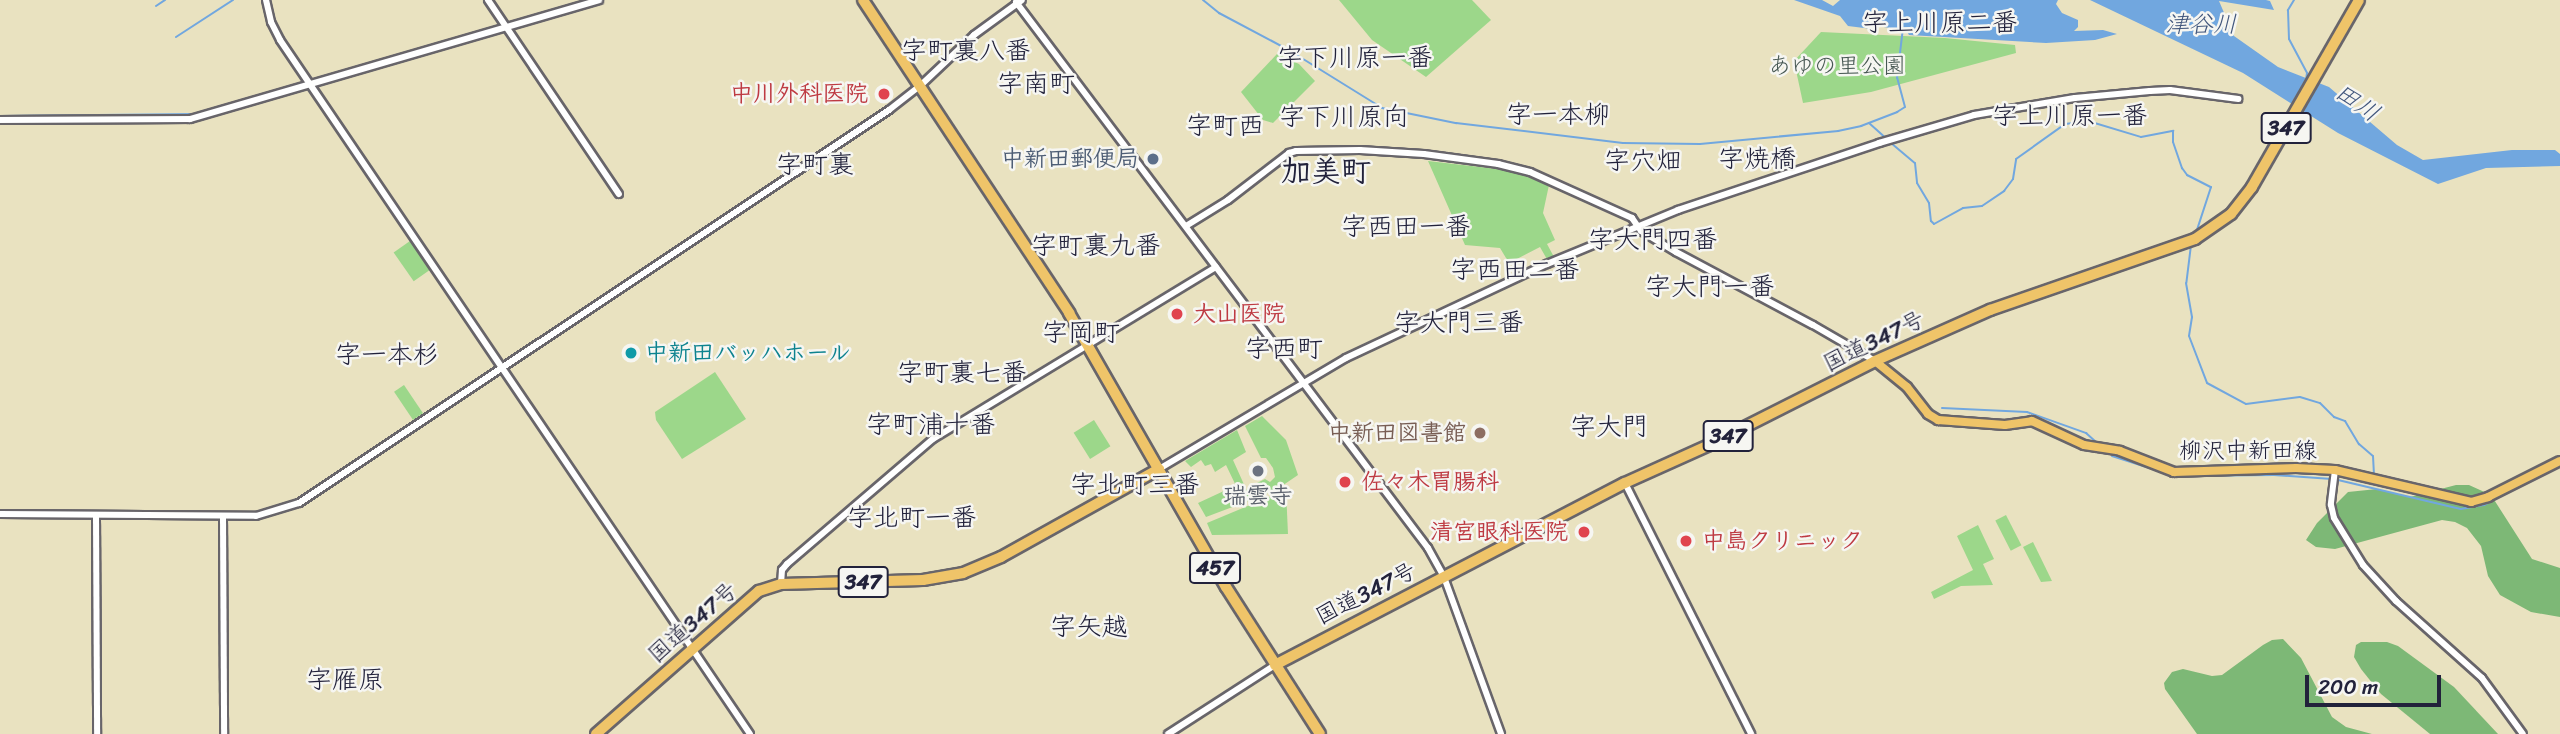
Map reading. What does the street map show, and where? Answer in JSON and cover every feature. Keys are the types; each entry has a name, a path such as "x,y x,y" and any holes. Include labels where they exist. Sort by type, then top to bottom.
{"highway":[{"name":"457","path":"863,0 921,85 1087,345 1226,587 1320,734"},
{"name":"国道347号","path":"1275,665 1625,483 1709,445 1874,362 1990,310 2194,239 2231,214 2252,187 2359,0"},
{"name":"国道347号","path":"596,734 750,597 781,584 923,580 963,573 1001,557 1159,469"}],"main road":[{"name":"柳沢中新田線","path":"1874,362 1907,387 1928,414 1938,420 2005,425 2032,421 2084,444 2120,451 2174,472 2335,473 2368,477 2471,502 2498,492 2560,461"}],"street":[{"path":"265,0 275,31 750,734"},
{"path":"488,0 619,194"},
{"path":"0,120 190,119 599,0"},
{"path":"0,514 223,517 271,514 299,503 683,248 921,85 974,35 1018,1 1415,529 1444,577 1501,734"},
{"path":"1159,469 1304,383 1412,326 1636,225 1897,137 1975,115 2075,98 2170,90 2238,99"},
{"path":"1186,226 1228,200 1289,153 1339,149 1424,154 1519,168 1632,218 1641,231 1676,252 1813,325 1874,362"},
{"path":"781,584 782,570 787,564 933,439 1216,267"},
{"path":"2335,473 2331,505 2334,518 2363,565 2386,591 2482,678 2523,734"},
{"path":"1625,483 1751,734"},
{"path":"96,517 97,734"},
{"path":"223,517 223,734"},
{"path":"1168,734 1275,665"}],"green space":[{"path":"1339,0 1472,0 1491,20 1426,77 1372,40"},
{"name":"あゆの里公園","path":"1821,32 1945,38 2015,45 2016,53 1871,92 1803,103 1794,61"},
{"path":"1277,54 1299,64 1315,81 1273,123 1263,120 1241,92"},
{"path":"1428,161 1515,171 1549,185 1543,213 1555,240 1547,244 1554,257 1548,261 1540,247 1509,263 1500,248 1465,245"},
{"path":"410,241 430,270 414,281 394,252"},
{"path":"715,372 746,419 682,459 656,420 655,412"},
{"path":"404,385 423,413 413,420 394,392"},
{"path":"1262,416 1286,440 1298,475 1273,492 1253,496 1251,489 1257,483 1265,479 1270,482 1275,477 1273,468 1266,458 1261,458 1245,426"},
{"path":"1094,420 1110,446 1090,459 1074,433"},
{"path":"1237,430 1246,452 1233,460 1251,500 1206,517 1198,503 1226,490 1229,495 1238,490 1226,465 1215,472 1211,464 1205,466 1201,460 1191,467 1185,461"},
{"path":"2456,485 2469,485 2491,495 2532,559 2560,568 2560,617 2531,612 2500,595 2488,576 2481,546 2467,528 2455,522 2442,520 2335,549 2316,547 2306,540 2317,523 2348,492 2377,489 2410,497"},
{"path":"1286,490 1288,534 1212,535 1207,523"},
{"path":"2006,515 2021,545 2011,551 1995,520"},
{"path":"1978,525 1994,559 1983,564 1993,585 1961,586 1934,599 1931,592 1973,570 1957,536"},
{"path":"2033,542 2052,581 2041,582 2023,547"},
{"path":"2283,639 2301,658 2332,717 2346,727 2372,734 2197,734 2165,689 2164,683 2172,672 2183,669 2212,676 2222,675 2263,645 2272,640"},
{"path":"2361,642 2387,642 2398,646 2454,687 2498,734 2430,734 2381,694 2361,669 2354,657 2356,645"}],"water":[{"path":"1794,0 1822,0 1833,6 1840,0 2058,0 2056,4 2062,13 2078,20 2078,27 2074,31 2103,30 2117,34 2095,40 2046,43 1909,35 1906,30 1848,26 1840,16"},
{"name":"津谷川","path":"2090,0 2270,1 2274,10 2219,1 2234,36 2278,67 2329,87 2397,145 2423,160 2512,150 2555,150 2560,154 2560,166 2486,168 2438,184 2338,133 2243,73"}],"waterway":[{"path":"156,6 165,0"},
{"path":"176,37 233,0"},
{"path":"510,23 586,0"},
{"path":"1203,0 1219,13 1287,49 1382,108 1456,123 1623,143 1700,144 1838,131 1861,126 1897,112 1905,107 1897,78 1903,28"},
{"path":"2294,0 2288,10 2289,39 2307,73 2306,80"},
{"path":"439,44 498,26"},
{"path":"0,116 195,114"},
{"path":"1891,143 1915,163 1917,183 1929,203 1931,221 1934,224 1963,208 1982,206 2004,191 2013,179 2016,159 2065,124 2088,121 2141,137 2173,131 2173,142 2182,168 2187,175 2211,187 2196,233"},
{"path":"1869,123 1887,139"},
{"path":"2191,245 2186,283 2192,317 2189,336 2207,383 2246,404 2300,397 2320,403 2334,417 2345,421 2359,444 2373,456 2374,476"},
{"path":"1942,408 2027,412 2086,433 2097,443"},
{"path":"2112,456 2168,474"},
{"path":"2180,476 2274,475 2332,479"},
{"path":"2338,480 2461,509 2484,505 2525,483"}],"place":[{"name":"中川外科医院","path":"884,94"},
{"name":"中新田郵便局","path":"1153,159"},
{"name":"大山医院","path":"1177,314"},
{"name":"中新田バッハホール","path":"631,353"},
{"name":"中新田図書館","path":"1480,433"},
{"name":"瑞雲寺","path":"1258,471"},
{"name":"佐々木胃腸科","path":"1345,482"},
{"name":"清宮眼科医院","path":"1584,532"},
{"name":"中島クリニック","path":"1686,541"}],"district":[{"name":"字上川原二番","path":"1940,23"},
{"name":"字町裏八番","path":"966,51"},
{"name":"字下川原一番","path":"1355,58"},
{"name":"字南町","path":"1036,84"},
{"name":"字一本柳","path":"1558,115"},
{"name":"字上川原一番","path":"2070,116"},
{"name":"字下川原向","path":"1344,117"},
{"name":"字町西","path":"1225,126"},
{"name":"字焼橋","path":"1757,159"},
{"name":"字穴畑","path":"1643,161"},
{"name":"字町裏","path":"815,165"},
{"name":"加美町","path":"1326,171"},
{"name":"字西田一番","path":"1406,227"},
{"name":"字大門四番","path":"1653,240"},
{"name":"字町裏九番","path":"1096,246"},
{"name":"字西田二番","path":"1515,270"},
{"name":"字大門一番","path":"1710,287"},
{"name":"字大門三番","path":"1459,323"},
{"name":"字岡町","path":"1081,333"},
{"name":"字西町","path":"1284,349"},
{"name":"字一本杉","path":"387,355"},
{"name":"字町裏七番","path":"962,373"},
{"name":"字町浦十番","path":"931,425"},
{"name":"字大門","path":"1609,427"},
{"name":"字北町三番","path":"1135,485"},
{"name":"字北町一番","path":"912,518"},
{"name":"字矢越","path":"1089,627"},
{"name":"字雁原","path":"345,680"}],"water label":[{"name":"田川","path":"2357,103"}]}
